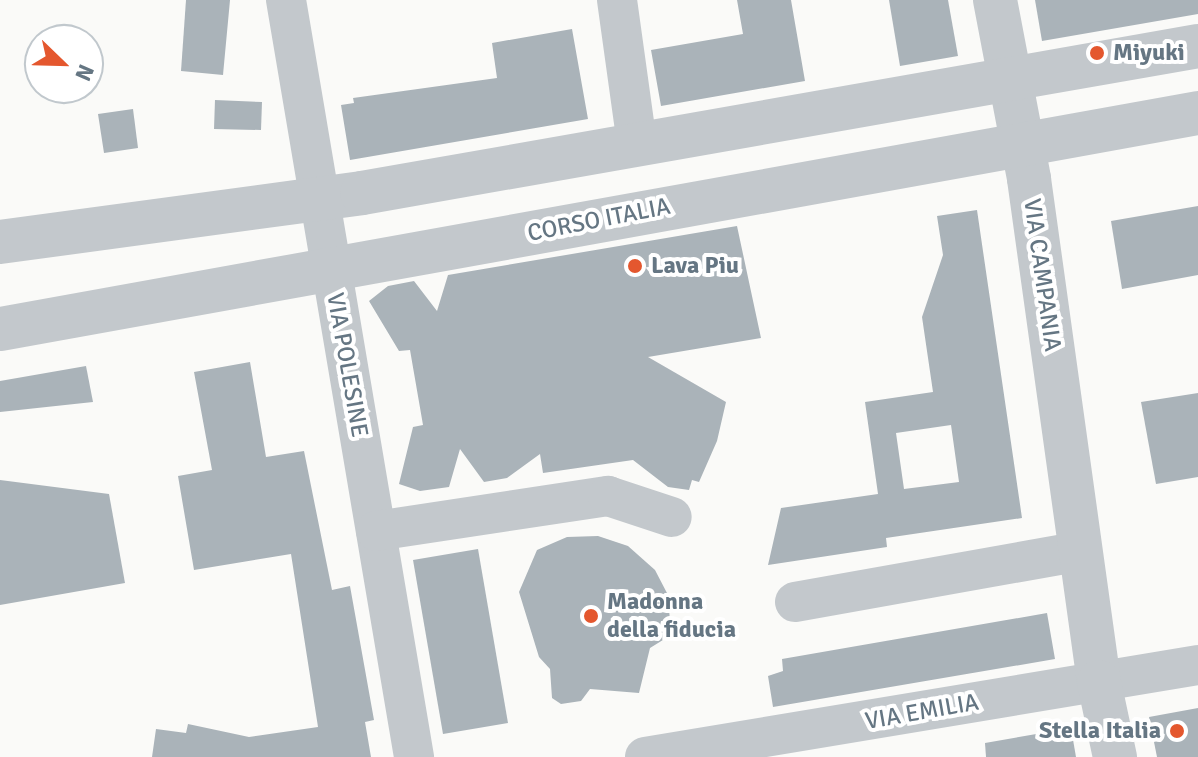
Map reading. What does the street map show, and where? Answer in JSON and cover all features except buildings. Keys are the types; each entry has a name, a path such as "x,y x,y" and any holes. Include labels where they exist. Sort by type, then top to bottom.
{"street":[{"name":"VIA POLESINE","path":"286,0 414,757"},
{"path":"617,0 637,145"},
{"name":"VIA CAMPANIA","path":"995,0 1022,142 1099,682 1115,757"},
{"path":"0,242 319,198 1198,46"},
{"name":"CORSO ITALIA","path":"0,329 330,272 1022,142 1198,113"},
{"path":"376,531 608,496 672,517"},
{"path":"795,602 1082,551"},
{"name":"VIA EMILIA","path":"645,757 692,753 1198,665"}],"place":[{"name":"Miyuki","path":"1097,53"},
{"name":"Lava Piu","path":"635,266"},
{"name":"Madonna della fiducia","path":"591,616"},
{"name":"Stella Italia","path":"1177,731"}]}
